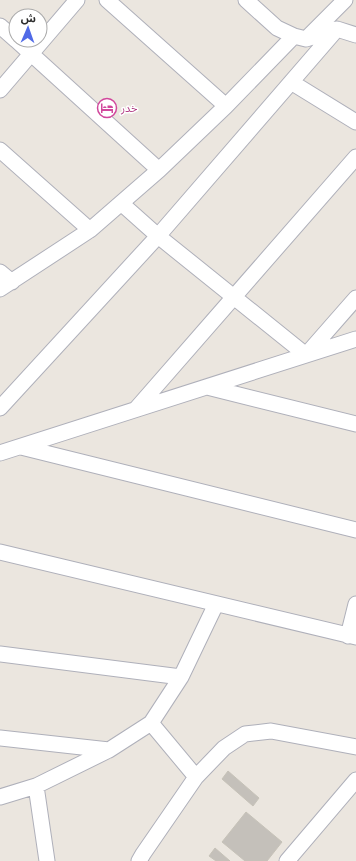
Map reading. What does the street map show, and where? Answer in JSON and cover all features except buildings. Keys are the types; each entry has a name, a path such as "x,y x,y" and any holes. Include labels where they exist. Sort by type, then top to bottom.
{"street":[{"path":"0,90 77,0"},
{"path":"107,0 226,106"},
{"path":"246,0 276,28 300,37 337,30 356,36"},
{"path":"0,272 6,285 90,230 159,170 300,37 345,0"},
{"path":"0,26 8,33"},
{"path":"0,408 158,236 337,30"},
{"path":"26,48 159,170"},
{"path":"291,82 356,122"},
{"path":"0,150 90,230"},
{"path":"135,410 356,157"},
{"path":"121,203 158,236 306,355"},
{"path":"306,355 356,298"},
{"path":"0,453 356,340"},
{"path":"207,387 356,424"},
{"path":"21,447 356,530"},
{"path":"0,552 352,636 356,604"},
{"path":"0,797 36,786 109,750 151,723 181,677 216,604"},
{"path":"0,654 181,677"},
{"path":"151,723 196,777"},
{"path":"139,861 142,854 196,777 224,748 244,734 271,731 356,747"},
{"path":"0,738 109,750"},
{"path":"287,861 356,780"},
{"path":"36,786 47,861"}],"place":[{"name":"خدر","path":"107,108"}]}
